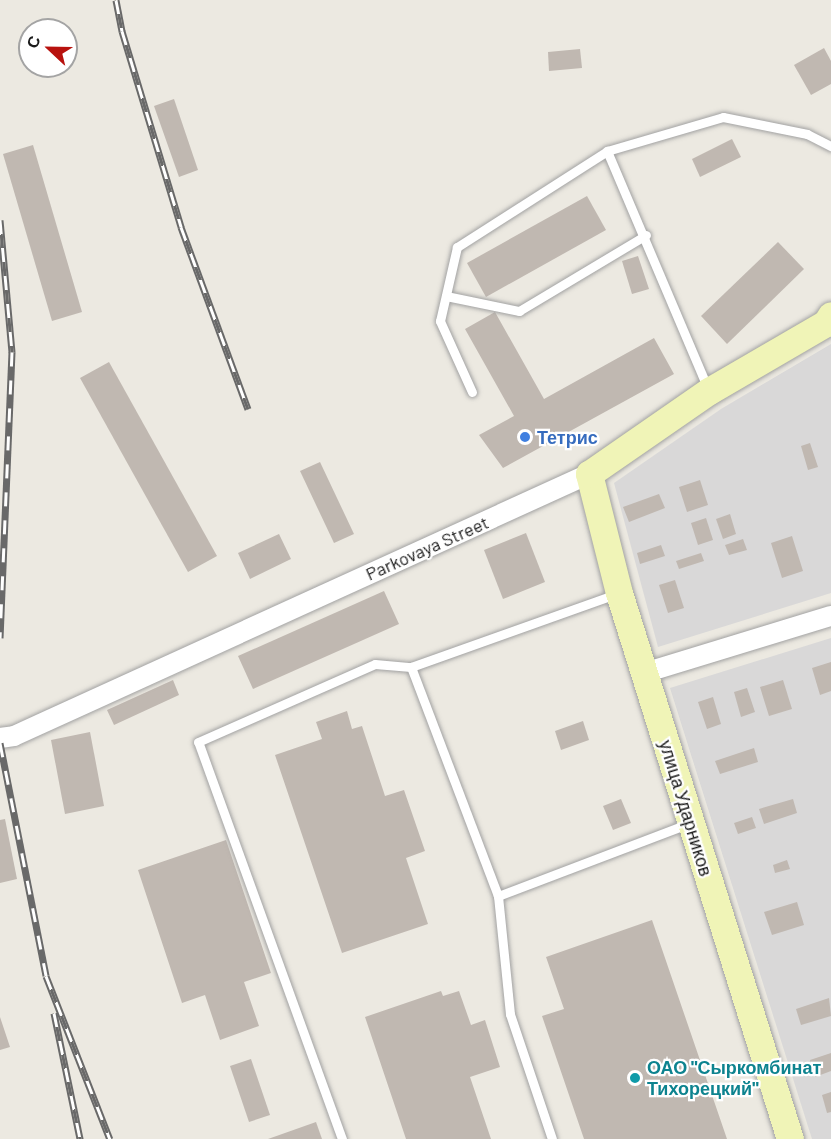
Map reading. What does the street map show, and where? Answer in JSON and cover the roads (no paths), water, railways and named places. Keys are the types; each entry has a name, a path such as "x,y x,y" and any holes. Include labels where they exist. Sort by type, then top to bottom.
{"main road":[{"name":"Parkovaya Street","path":"589,474 709,391 826,323 831,315"},
{"name":"улица Ударников","path":"589,474 619,593 790,1139"}],"street":[{"name":"Parkovaya Street","path":"0,738 14,736 589,474"},
{"path":"644,673 831,616"}],"lane":[{"path":"472,392 440,321 457,246 607,151 723,117 807,134 831,146"},
{"path":"607,151 646,235 709,391"},
{"path":"446,296 519,311 646,235"},
{"path":"342,1139 198,742 375,664 411,667 619,593"},
{"path":"411,667 498,896 510,1014 552,1139"},
{"path":"498,896 690,823"}],"railway":[{"path":"116,0 122,31 181,227 248,409"},
{"path":"0,220 12,352 0,638"},
{"path":"0,743 46,976 110,1139"},
{"path":"54,1013 80,1139"}],"place":[{"name":"Тетрис","path":"525,437"},
{"name":"ОАО \"Сыркомбинат Тихорецкий\"","path":"635,1078"}]}
